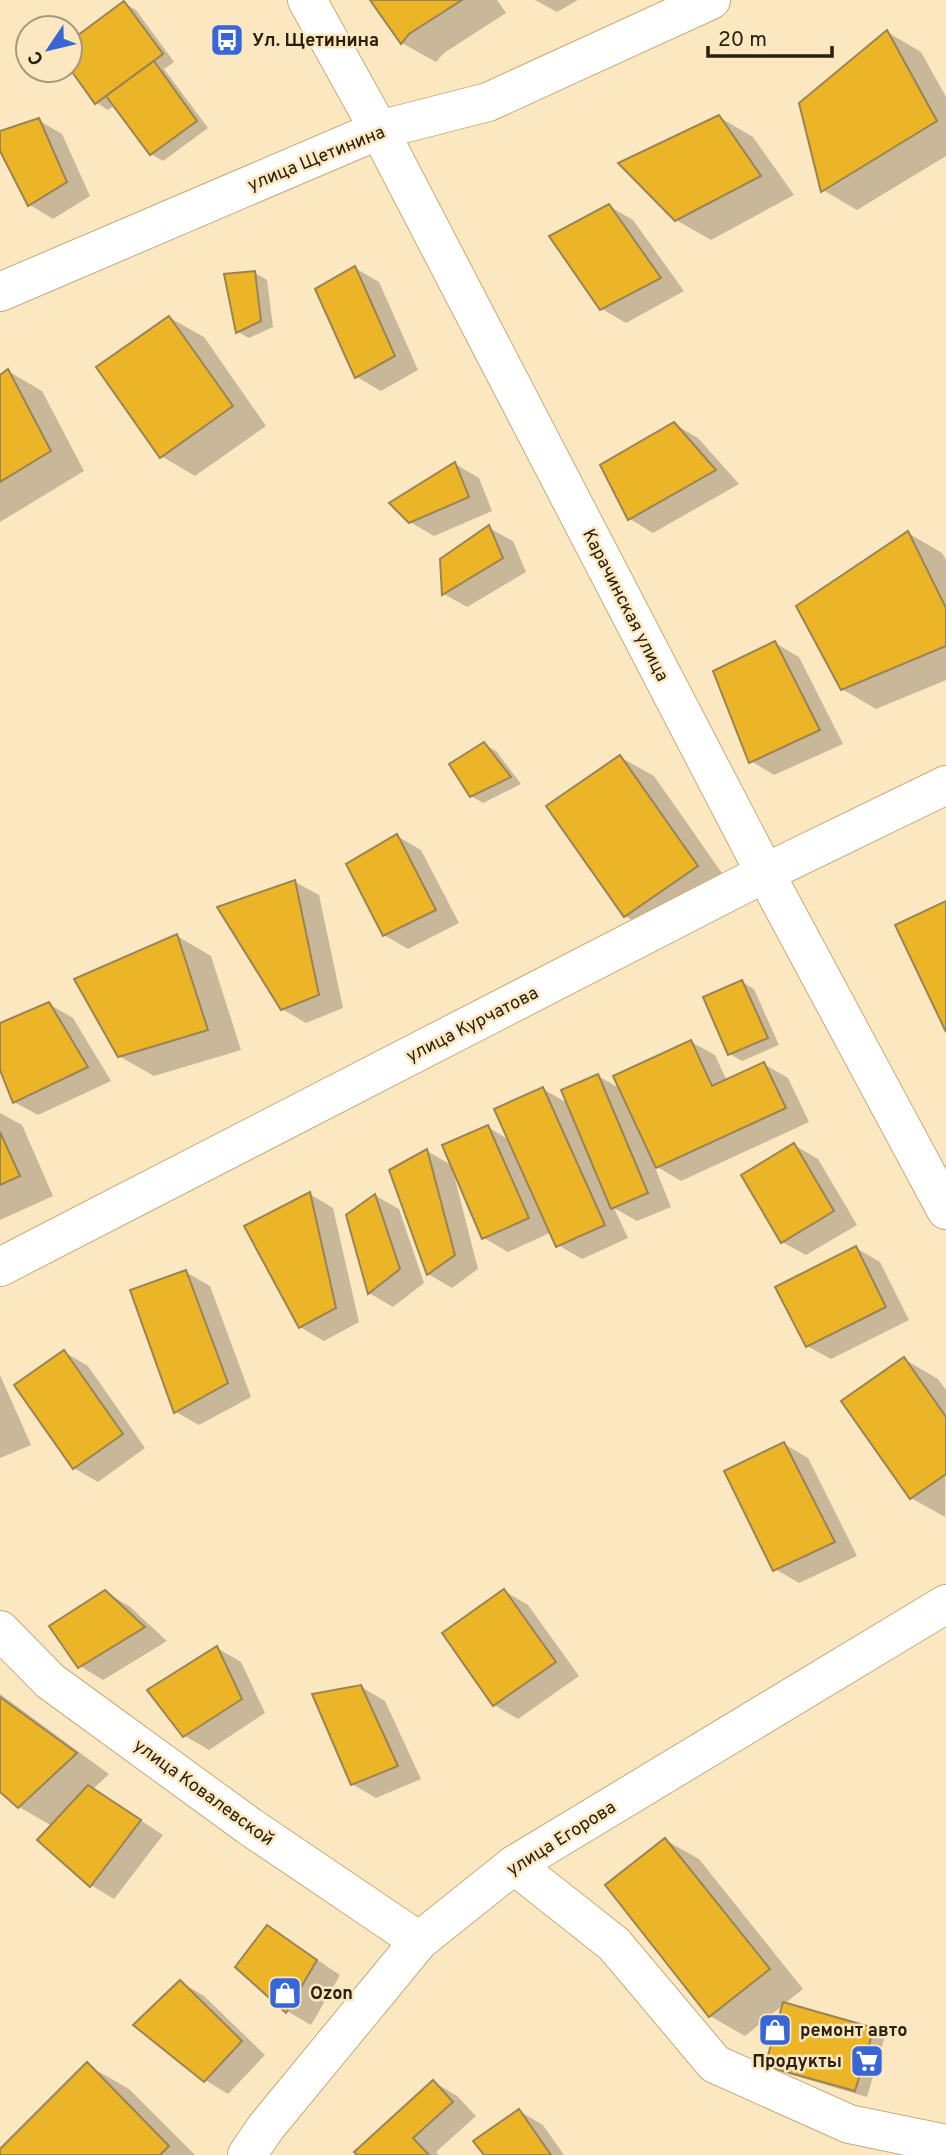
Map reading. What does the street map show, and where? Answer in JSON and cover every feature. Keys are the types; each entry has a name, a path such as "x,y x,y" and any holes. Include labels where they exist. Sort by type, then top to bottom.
{"street":[{"name":"Карачинская улица","path":"307,0 379,130 765,873 946,1210"},
{"name":"улица Щетинина","path":"0,292 379,130 488,102 711,0"},
{"name":"улица Курчатова","path":"0,1268 765,873 946,785"},
{"name":"улица Егорова","path":"247,2155 266,2127 419,1941 514,1865 946,1604"},
{"name":"улица Ковалевской","path":"0,1630 50,1682 249,1826 419,1941"},
{"path":"514,1865 614,1944 715,2064 849,2124 946,2144"}],"building":[{"path":"370,0 462,0 409,34 401,44"},
{"path":"124,1 163,54 95,104 81,84 84,84 84,31"},
{"path":"887,30 937,121 821,192 799,103"},
{"path":"154,61 197,121 150,155 106,96"},
{"path":"719,115 761,176 675,221 618,163"},
{"path":"39,118 67,182 28,206 0,151 0,131"},
{"path":"609,204 661,278 600,310 549,236"},
{"path":"355,266 395,356 355,378 315,289"},
{"path":"255,271 261,321 236,333 224,274"},
{"path":"169,316 233,406 160,458 96,367"},
{"path":"8,369 51,451 0,482 0,375"},
{"path":"674,422 716,470 628,520 600,465"},
{"path":"455,462 469,497 409,523 389,503"},
{"path":"489,525 503,558 442,595 440,559"},
{"path":"908,531 946,608 946,646 841,690 796,606"},
{"path":"775,641 820,730 749,763 713,671"},
{"path":"484,742 511,777 470,797 449,764"},
{"path":"620,755 698,866 624,917 546,806"},
{"path":"397,834 436,910 383,936 346,864"},
{"path":"295,880 319,995 281,1010 217,907"},
{"path":"946,901 946,1032 895,925"},
{"path":"177,934 208,1030 118,1057 74,979"},
{"path":"742,980 768,1038 728,1055 703,997"},
{"path":"49,1002 88,1067 13,1103 0,1070 0,1023"},
{"path":"691,1040 712,1086 764,1062 786,1108 656,1168 613,1076"},
{"path":"598,1074 648,1193 611,1209 561,1090"},
{"path":"543,1087 605,1225 556,1247 494,1109"},
{"path":"488,1125 529,1218 482,1239 442,1145"},
{"path":"0,1132 20,1176 0,1185"},
{"path":"794,1143 834,1211 781,1243 741,1175"},
{"path":"427,1149 455,1255 427,1275 389,1170"},
{"path":"310,1192 336,1308 299,1328 244,1226"},
{"path":"375,1194 400,1269 368,1294 346,1215"},
{"path":"856,1246 886,1307 806,1347 775,1287"},
{"path":"186,1270 228,1383 174,1413 130,1290"},
{"path":"64,1350 123,1434 73,1469 14,1385"},
{"path":"904,1357 946,1417 946,1474 910,1499 841,1401"},
{"path":"784,1442 835,1542 773,1571 724,1471"},
{"path":"504,1589 556,1662 493,1706 442,1633"},
{"path":"105,1590 145,1627 78,1668 49,1626"},
{"path":"217,1646 242,1699 183,1737 147,1690"},
{"path":"361,1685 398,1766 351,1785 312,1694"},
{"path":"0,1697 77,1753 18,1808 0,1792"},
{"path":"88,1785 141,1820 90,1887 37,1840"},
{"path":"665,1838 770,1969 709,2017 605,1885"},
{"path":"267,1925 317,1960 286,2013 235,1967"},
{"path":"180,1980 242,2041 204,2082 133,2025"},
{"path":"783,2002 874,2028 855,2091 765,2066"},
{"path":"87,2062 169,2146 160,2155 0,2155 0,2149"},
{"path":"433,2080 453,2102 413,2138 429,2155 357,2155 354,2152"},
{"path":"519,2109 551,2155 484,2155 473,2141"}],"place":[{"name":"Ул. Щетинина","path":"227,40"},
{"name":"Ozon","path":"285,1993"},
{"name":"ремонт авто","path":"775,2030"},
{"name":"Продукты","path":"867,2061"}]}
